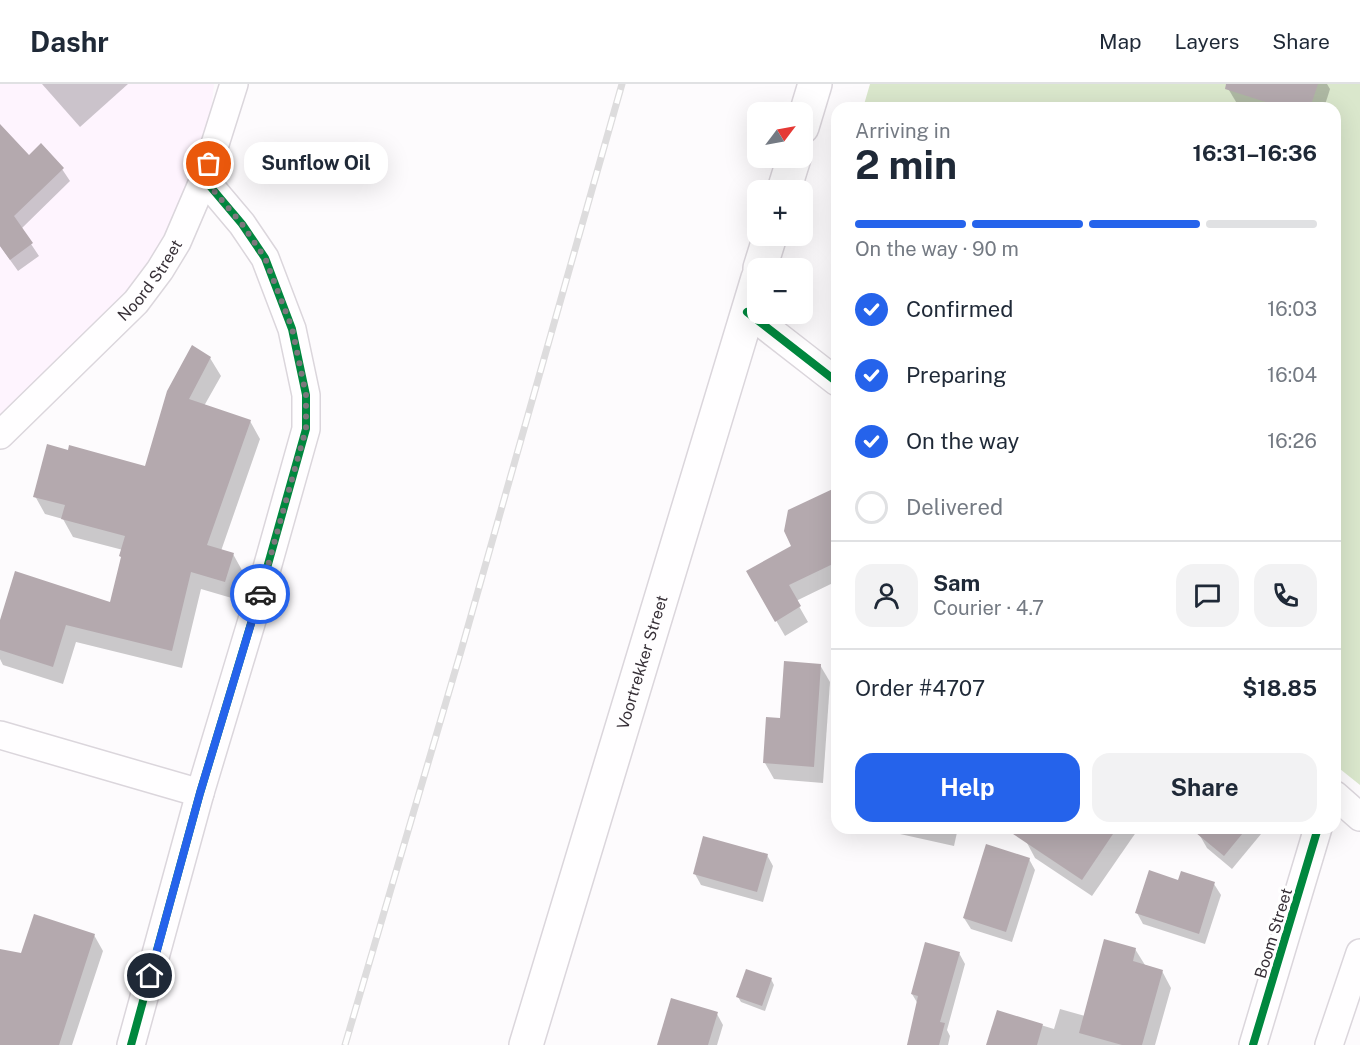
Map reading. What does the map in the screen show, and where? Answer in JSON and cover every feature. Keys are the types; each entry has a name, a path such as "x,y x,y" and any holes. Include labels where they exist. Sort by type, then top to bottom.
{"main road":[{"path":"810,102 816,84"},
{"name":"Voortrekker Street","path":"526,1045 747,312"}],"street":[{"name":"Noord Street","path":"0,435 136,302 160,270 177,242 204,179 234,84"},
{"path":"131,1045 200,793 263,585 306,429 306,395 292,328 265,258 242,224 204,179"},
{"path":"762,324 831,377"},
{"path":"0,735 200,793"},
{"path":"1341,800 1360,817"},
{"name":"Boom Street","path":"1253,1045 1316,834"},
{"path":"1329,1045 1360,953"}],"shaded area":[{"path":"0,84 214,84 204,179 177,242 0,430"}],"green space":[{"path":"870,84 1360,84 1360,785 1341,770 1341,102 865,102"}],"building":[{"path":"1226,84 1318,84 1312,102 1266,102 1225,89"},
{"path":"0,124 29,155 41,143 64,168 14,216 33,243 10,260 0,246"},
{"path":"192,345 211,357 189,399 251,420 207,545 234,553 225,582 191,572 172,651 66,625 53,667 0,650 0,620 15,571 110,602 121,557 119,556 125,536 61,519 65,505 33,497 47,444 68,450 69,445 145,466 167,391"},
{"path":"831,490 831,565 789,585 801,606 775,622 746,571 791,546 784,531 788,510"},
{"path":"784,661 821,664 814,767 763,763 766,717 780,718"},
{"path":"1013,834 1113,834 1082,880"},
{"path":"1197,834 1242,834 1224,856"},
{"path":"703,836 768,854 757,892 693,874"},
{"path":"986,844 1030,858 1006,932 963,918"},
{"path":"1149,870 1178,880 1181,871 1215,882 1199,934 1135,913"},
{"path":"34,914 95,934 59,1045 0,1045 0,949 21,953"},
{"path":"1104,939 1136,948 1133,961 1163,970 1142,1045 1122,1045 1079,1033"},
{"path":"925,942 960,952 940,1022 945,1023 939,1045 907,1045 918,996 911,994"},
{"path":"746,969 772,978 762,1006 736,997"},
{"path":"671,998 718,1012 708,1045 657,1045"},
{"path":"997,1010 1043,1024 1037,1045 986,1045"}],"railway":[{"path":"345,1045 461,651 622,84"}],"cycle path":[{"path":"131,1045 200,793 306,429 306,395 292,329 265,258 242,224 204,179"},
{"path":"762,324 831,377"},
{"path":"1253,1045 1316,834"}],"way so far":[{"path":"209,164 204,179 242,224 265,258 292,328 306,395 306,429 298,465 260,594"}],"place":[{"name":"Sunflow Oil","path":"209,164"}],"route":[{"path":"150,976 200,793 260,594"}]}
